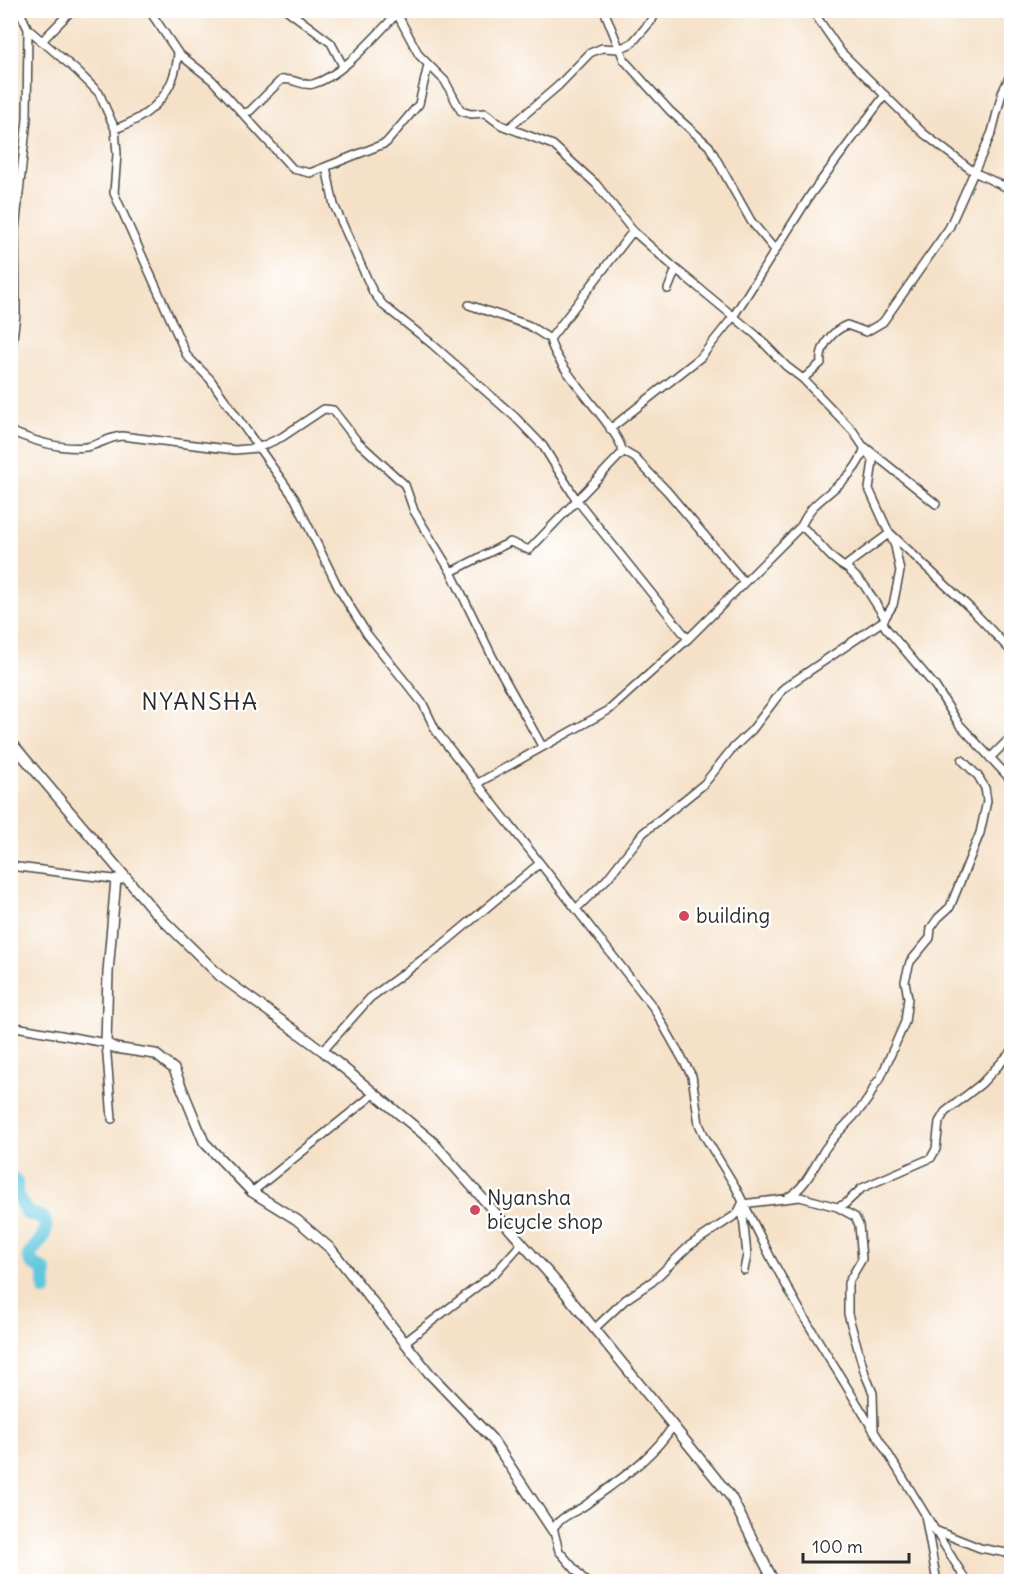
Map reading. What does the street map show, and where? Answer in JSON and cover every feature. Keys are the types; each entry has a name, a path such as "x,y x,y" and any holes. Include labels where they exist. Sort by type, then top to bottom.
{"street":[{"path":"19,10 28,29 40,42 92,84 109,110 115,129 117,154 114,193 187,356 210,380 295,500 339,589 367,633 423,704 436,731 652,1007 692,1076 699,1124 735,1186 742,1204 799,1310 967,1581"},
{"path":"40,42 72,10"},
{"path":"149,10 178,53 212,80 293,170 310,174 386,142 419,104 428,65"},
{"path":"287,10 331,43 343,66"},
{"path":"604,10 624,60 670,111 709,146 752,221 775,250"},
{"path":"509,128 558,86 590,52 602,48 619,49 632,44 652,20 657,10"},
{"path":"812,10 841,52 923,133 974,172 1011,190"},
{"path":"243,113 250,111 281,80 311,84 334,74 398,11 419,55 428,65 437,70 461,111 471,114 485,113 509,128 553,145 596,184 633,231 803,379 865,447 936,504"},
{"path":"10,363 16,315 15,230 27,119 28,29"},
{"path":"115,129 143,117 164,99 173,77 178,53"},
{"path":"803,379 821,363 821,351 839,329 847,325 866,332 883,322 949,228 992,132 1002,93 1011,71"},
{"path":"610,429 700,357 733,317 811,194 885,95"},
{"path":"326,167 334,205 360,268 378,298 407,327 432,344 515,417 543,446 576,499 688,639"},
{"path":"550,339 633,231"},
{"path":"668,289 676,269"},
{"path":"469,305 528,325 550,339 552,347 623,451 635,458 667,491 744,582"},
{"path":"10,430 41,441 73,447 85,447 110,437 122,436 235,450 258,448 282,437 324,409 333,410 357,441 405,485 414,511 451,572 493,658 542,746"},
{"path":"478,783 609,710 688,639 801,526 813,507 845,481 860,463 865,447"},
{"path":"576,909 607,879 643,833 704,784 731,750 752,730 784,688 884,620 893,605 900,571 896,546 870,495 873,461 865,447"},
{"path":"451,572 510,542 528,550 607,467 616,462 623,451"},
{"path":"801,526 815,537 834,561 848,569 864,585 902,647 935,686 959,724 1011,781"},
{"path":"848,569 848,564 855,558 890,533"},
{"path":"890,533 970,608 1011,652"},
{"path":"990,758 1011,736"},
{"path":"10,741 155,912 220,976 323,1051 432,1141 522,1243 731,1497 774,1581"},
{"path":"788,1197 804,1182 819,1162 824,1150 870,1097 873,1086 880,1079 905,1022 908,998 905,981 910,962 930,938 931,928 938,918 950,907 973,857 987,795 982,780 962,760"},
{"path":"323,1051 370,998 434,951 540,863"},
{"path":"10,866 129,881"},
{"path":"112,1119 106,1043 108,972 116,879"},
{"path":"10,1026 155,1054 174,1069 204,1142 252,1192 321,1238 429,1373 492,1439 553,1531 559,1551 586,1581"},
{"path":"837,1207 845,1204 862,1188 931,1158 936,1149 939,1122 945,1112 981,1084 1011,1051"},
{"path":"252,1192 374,1094"},
{"path":"742,1204 800,1197 837,1207 855,1217 859,1226 862,1259 848,1284 848,1314 865,1374 873,1393 874,1432"},
{"path":"742,1204 747,1255 744,1270"},
{"path":"594,1329 625,1300 652,1281 689,1246 737,1214 742,1204"},
{"path":"405,1342 496,1272 522,1243"},
{"path":"553,1531 562,1518 585,1505 638,1467 673,1426"},
{"path":"925,1513 937,1581"},
{"path":"936,1531 980,1548 1011,1554"}],"waterway":[{"path":"10,1177 16,1182 16,1194 27,1213 43,1218 45,1224 44,1234 29,1256 32,1263 45,1271 45,1290"}],"place":[{"name":"building","path":"684,916"},
{"name":"Nyansha bicycle shop","path":"475,1210"}],"district":[{"name":"NYANSHA","path":"200,702"}]}
